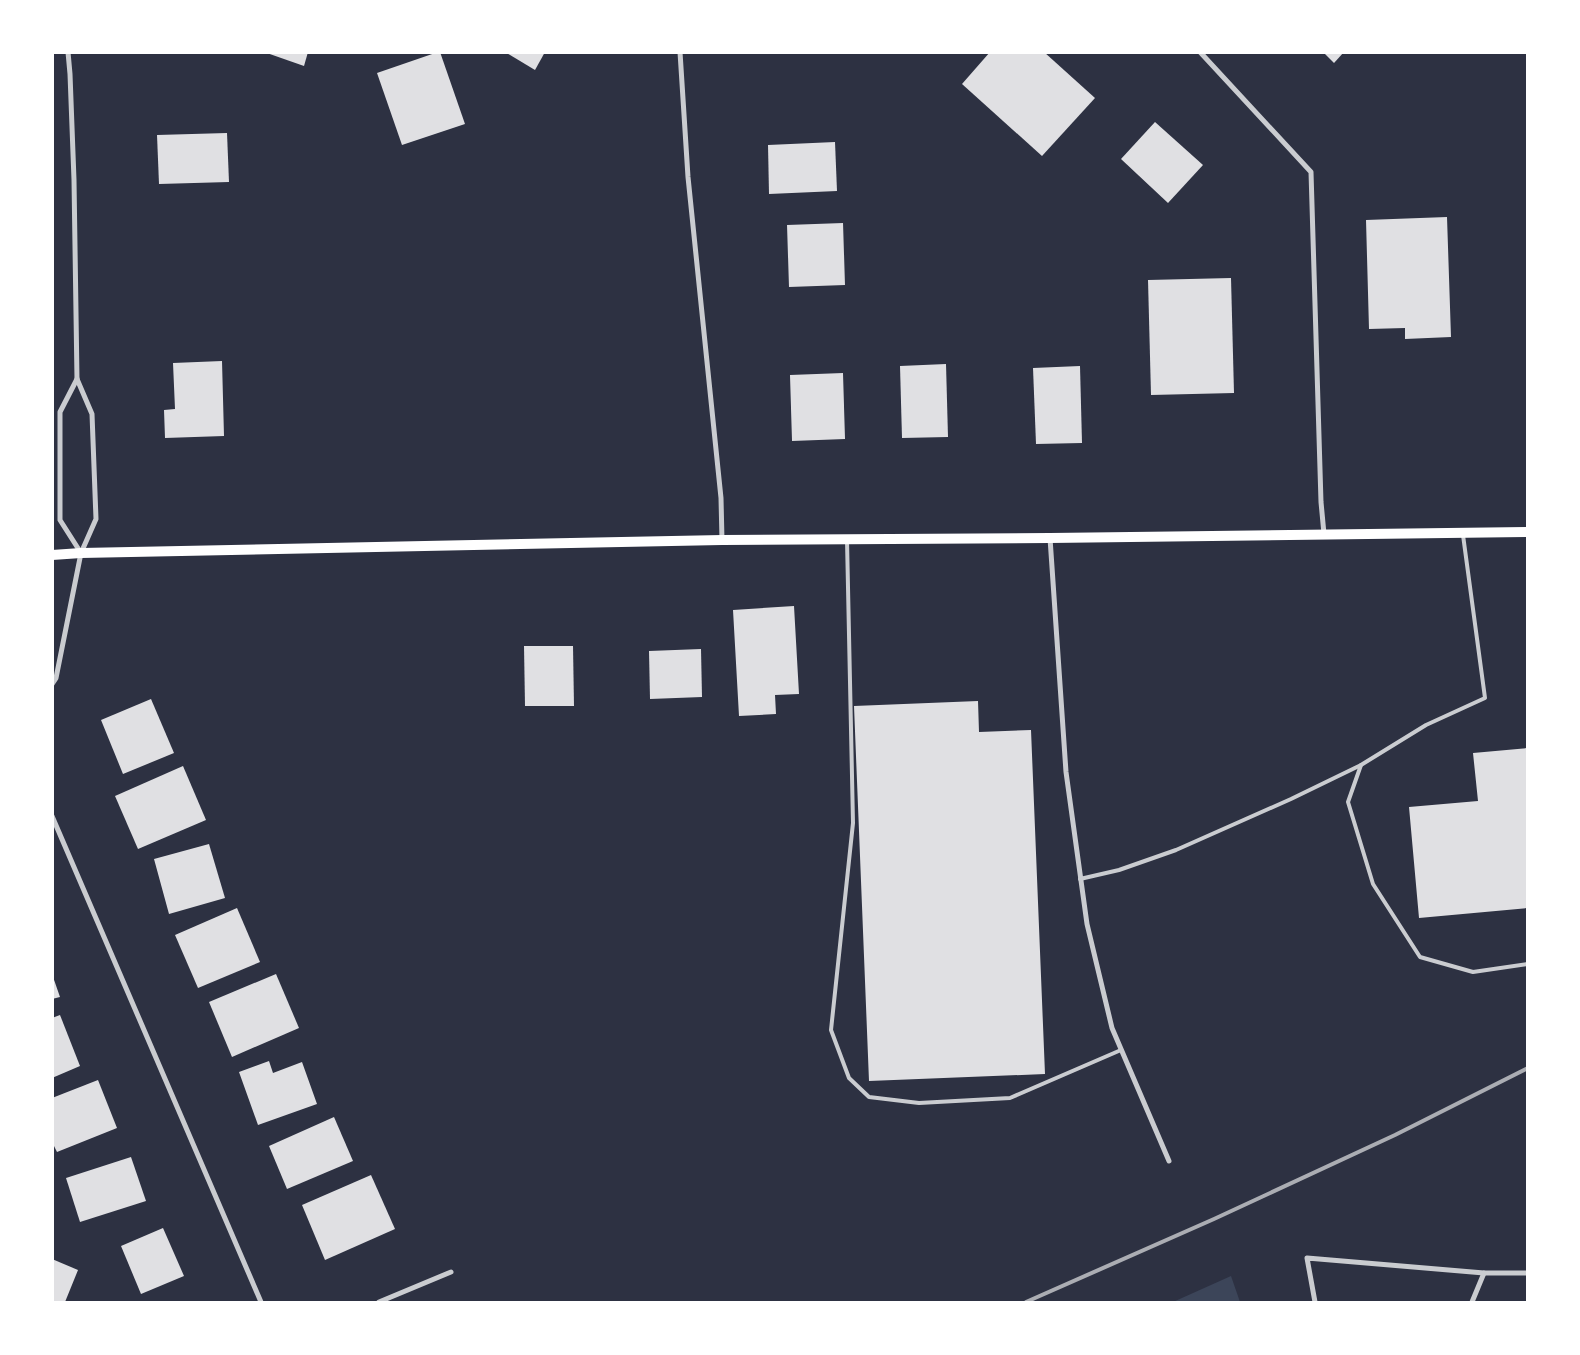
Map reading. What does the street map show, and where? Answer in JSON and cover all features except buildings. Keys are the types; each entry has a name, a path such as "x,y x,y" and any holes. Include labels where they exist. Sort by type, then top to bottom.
{"main road":[{"path":"52,556 81,553 722,540 1528,532"}],"street":[{"path":"52,684 56,678 81,553 96,519 92,414 77,379 74,170 68,52"},
{"path":"680,52 689,187 721,498 722,540"},
{"path":"1200,52 1310,172 1321,502 1324,534"},
{"path":"77,379 60,412 60,520 81,553"},
{"path":"1050,538 1066,772 1087,924 1112,1028 1169,1161"},
{"path":"52,816 261,1302"},
{"path":"1314,1302 1307,1258 1484,1273 1528,1273"},
{"path":"379,1302 452,1272"},
{"path":"1472,1302 1484,1273"}],"lane":[{"path":"1080,879 1119,870 1176,850 1361,765 1426,724 1485,698 1463,533"},
{"path":"847,540 853,823 831,1030 849,1078 869,1097 919,1103 1010,1098 1121,1050"},
{"path":"1361,765 1348,802 1353,820 1373,884 1420,957 1473,972 1528,964"}],"shaded area":[{"path":"1231,1276 1240,1302 1173,1302"}],"railway":[{"path":"1026,1302 1214,1219 1395,1135 1528,1068"}]}
